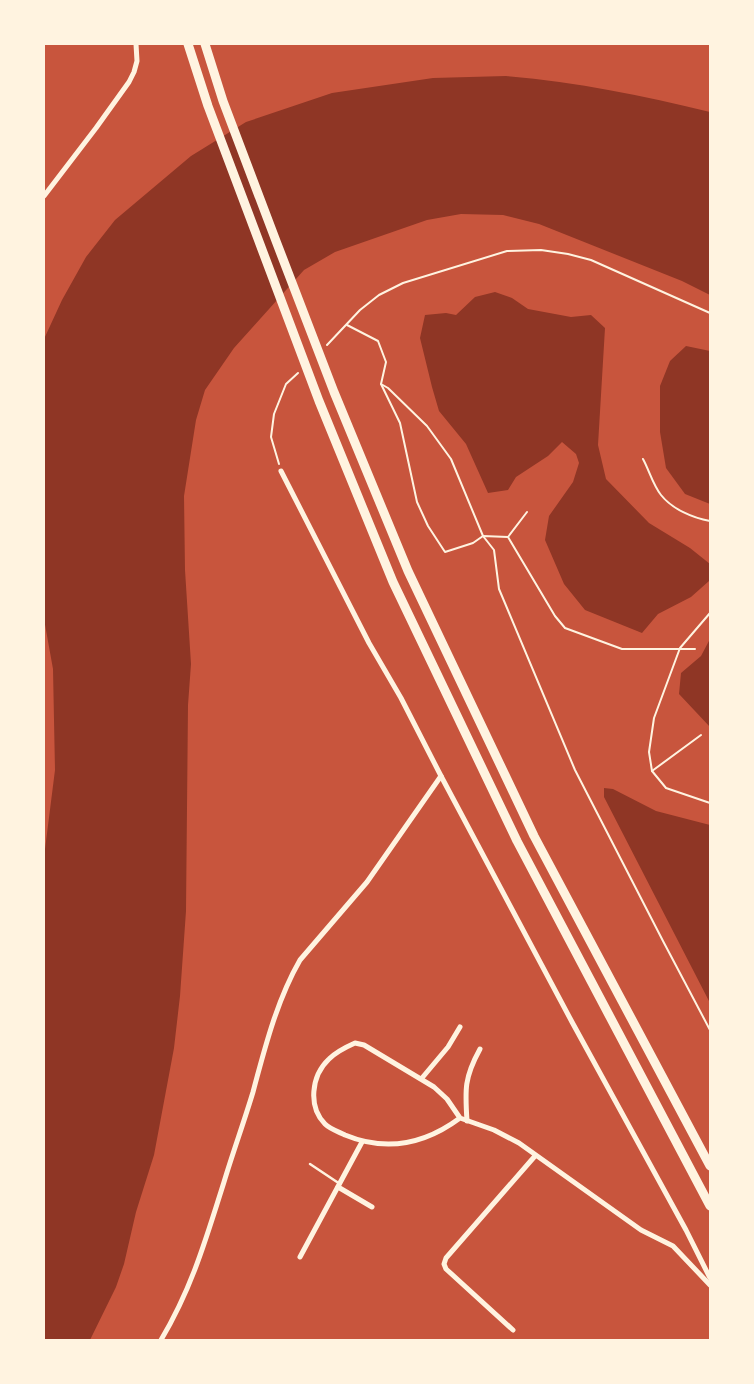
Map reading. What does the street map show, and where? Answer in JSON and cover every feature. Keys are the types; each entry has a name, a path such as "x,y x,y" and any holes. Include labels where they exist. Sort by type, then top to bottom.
{"highway":[{"path":"188,44 208,106 319,401 393,582 499,806 710,1206"},
{"path":"205,44 223,101 334,392 408,571 534,836 710,1166"}],"street":[{"path":"44,196 129,82 137,61 136,44"},
{"path":"281,471 345,599 401,698 710,1278"},
{"path":"160,1340 182,1303 194,1275 244,1121 274,1020 291,976 300,960 367,882 441,776"},
{"path":"422,1078 448,1047 460,1027"},
{"path":"460,1118 446,1128 415,1142 377,1144 362,1142 327,1125 314,1106 315,1082 319,1071 328,1060 347,1047 355,1043 360,1044 422,1078 447,1099 460,1118 507,1136 641,1230 673,1246 710,1285"},
{"path":"467,1121 466,1083 480,1049"},
{"path":"300,1257 362,1142"},
{"path":"513,1330 446,1269 444,1264 452,1252 535,1156"},
{"path":"339,1186 372,1207"}],"lane":[{"path":"310,1164 339,1186"}],"path":[{"path":"327,344 360,310 379,295 403,283 507,251 541,250 583,258 710,312"},
{"path":"347,324 378,341 386,362 381,384 400,423 417,502 428,526 445,552 473,543 484,536 508,537"},
{"path":"281,471 271,438 274,414 286,384 300,371"},
{"path":"381,384 388,388 427,426 451,459 484,536 494,550 498,589 575,770 710,1030"},
{"path":"643,459 660,494 678,509 700,520 710,521"},
{"path":"508,537 527,512"},
{"path":"508,537 555,616 565,628 622,649 695,649"},
{"path":"710,613 680,648 654,718 649,752 652,771 666,788 710,803"},
{"path":"652,771 701,735"}],"shaded area":[{"path":"506,76 609,90 710,112 710,295 682,281 539,224 503,215 461,214 427,220 335,252 304,270 234,348 205,390 196,420 184,496 185,570 191,664 188,705 186,911 174,1048 154,1155 136,1212 124,1264 116,1287 90,1340 44,1340 44,857 55,770 53,669 44,619 44,339 62,300 86,257 115,220 191,156 246,122 332,93 433,78"},
{"path":"495,292 512,298 528,309 571,317 591,315 605,328 598,445 606,479 649,523 690,548 710,564 709,581 691,597 658,614 642,633 585,610 564,584 545,540 549,516 573,482 579,463 576,454 562,442 548,456 516,477 508,490 488,493 466,444 439,411 420,338 425,315 446,313 456,315 475,297"},
{"path":"686,346 710,351 710,504 685,494 666,468 660,432 660,386 670,361"},
{"path":"710,639 710,727 679,694 681,673 701,656"},
{"path":"604,788 613,789 656,811 710,825 710,1003 604,797"}]}
